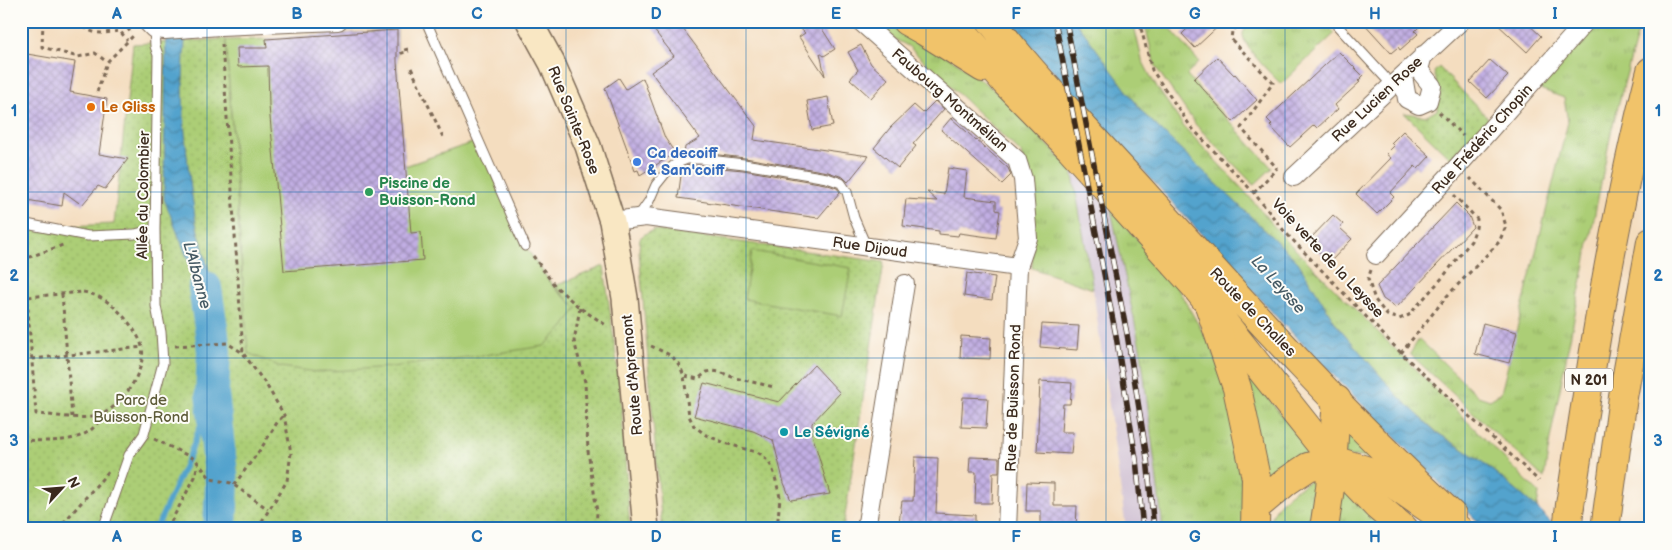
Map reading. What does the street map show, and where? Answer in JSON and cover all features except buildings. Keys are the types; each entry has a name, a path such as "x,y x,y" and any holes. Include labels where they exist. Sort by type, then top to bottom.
{"main road":[{"name":"Rue Sainte-Rose","path":"529,21 552,63 588,146 612,221"},
{"path":"906,21 924,30 1005,82"},
{"path":"954,21 1005,82"},
{"path":"979,21 1015,52"},
{"path":"991,21 1015,52"},
{"name":"Route de Challes","path":"1015,52 1210,267 1337,400 1467,529"},
{"name":"N 201","path":"1569,517 1596,329 1609,256 1651,71"},
{"name":"Route de Challes","path":"1005,82 1071,149 1208,302 1333,460 1377,506 1404,529"},
{"name":"Route d'Apremont","path":"612,221 625,298 646,529"},
{"name":"N 201","path":"1605,529 1623,397 1651,242"},
{"path":"1208,302 1237,388 1256,478 1256,518"},
{"path":"1324,529 1333,460 1337,400"},
{"path":"1256,518 1287,481 1308,467 1333,460 1372,472 1386,479 1458,529"}],"street":[{"path":"155,27 188,28 338,21"},
{"name":"Faubourg Montmélian","path":"860,21 1017,160 1023,179 1028,238 1018,267"},
{"name":"Rue Lucien Rose","path":"1294,177 1461,21"},
{"name":"Rue Frédéric Chopin","path":"1376,255 1442,184 1586,21"},
{"path":"1397,80 1407,99 1419,105 1428,101 1432,86 1419,70 1423,55"},
{"name":"Rue Dijoud","path":"612,221 646,216 1018,267"},
{"name":"Rue de Buisson Rond","path":"1007,529 1018,267"},
{"path":"866,529 905,284"}],"lane":[{"path":"426,21 525,246"},
{"path":"1333,21 1397,80"},
{"name":"Allée du Colombier","path":"144,434 163,363 161,332 156,306 155,229 158,55 155,46 155,27"},
{"path":"638,218 649,201 656,185 668,170 677,163 687,159 701,159 827,178 840,184 847,192 854,218 866,246"},
{"path":"21,223 88,236 134,234 155,229"},
{"path":"103,529 129,455 144,434"}],"path":[{"path":"43,21 42,47 78,57 96,52 107,62"},
{"path":"78,21 84,28 96,34 120,31 127,40"},
{"name":"Voie verte de la Leysse","path":"1139,21 1152,70 1191,127 1254,193 1285,232 1401,353 1539,481"},
{"path":"1243,21 1232,31 1232,39 1273,83 1241,128 1277,168 1294,177"},
{"path":"220,26 243,353"},
{"path":"97,92 107,62 133,36"},
{"path":"411,68 443,138"},
{"path":"1428,101 1474,148"},
{"path":"1401,353 1447,296 1499,242 1506,226 1501,210 1458,166"},
{"path":"1254,193 1277,168"},
{"path":"1376,255 1368,279 1374,300 1387,315 1399,319 1409,315 1443,278 1471,241 1476,228 1476,219 1442,184"},
{"path":"21,260 88,236"},
{"path":"525,246 555,286 580,308 616,332 644,330 648,344 672,356 680,366 684,376 689,416 694,426 706,435 725,443 759,453 768,461 774,473 780,496 776,529"},
{"path":"84,292 102,298 114,306 126,318 143,347 140,368 130,388 120,401 107,412 96,416 72,417 36,414 27,297 84,292"},
{"path":"62,294 72,417"},
{"path":"580,308 574,341 585,382 588,451 597,512 596,529"},
{"path":"161,332 175,346 227,342 243,353 267,386 284,415 292,453 287,481 257,529"},
{"path":"32,359 143,347"},
{"path":"684,376 698,379 707,372 712,371 774,387"},
{"path":"232,484 284,415"},
{"path":"21,440 47,441 73,438 91,430 98,422 96,416"},
{"path":"144,434 196,460 211,479 232,484 268,510"},
{"path":"58,529 118,460 129,455"},
{"path":"167,529 195,477 196,460"}],"shaded area":[{"path":"1072,170 1111,210 1141,352 1163,529 1126,529 1093,289"}],"green space":[{"path":"872,21 880,21 911,35 958,63 998,93 1072,170 1093,289 1032,268 1034,217 1021,153 908,46 887,35"},
{"path":"1075,21 1133,21 1142,60 1154,83 1184,127 1247,194 1283,237 1539,493 1537,508 1480,460 1438,433 1396,395 1336,324 1297,262 1144,114"},
{"path":"1144,21 1164,21 1199,62 1187,75 1272,168 1254,185 1196,125 1155,66"},
{"path":"1254,21 1323,21 1335,33 1281,84 1258,60 1244,38 1244,31"},
{"path":"1598,21 1641,21 1612,128 1550,439 1544,478 1410,354 1419,339 1478,396 1490,400 1501,393 1568,122 1564,98 1537,88"},
{"name":"Piscine de Buisson-Rond","path":"397,30 397,62 405,166 478,141 525,246 554,288 577,308 563,328 544,346 392,367 317,372 281,367 248,353 226,40 270,39"},
{"name":"Parc de Buisson-Rond","path":"226,39 242,273 405,166 478,141 514,225 525,245 551,283 567,299 555,286 604,266 620,386 630,529 21,529 21,228 114,224 133,44"},
{"path":"1439,67 1489,119 1451,159 1404,113 1427,116 1437,110 1440,96 1434,72"},
{"path":"1111,210 1143,245 1178,289 1212,348 1228,391 1243,468 1245,529 1163,529 1141,352"},
{"path":"654,230 884,262 843,529 662,529 639,251 640,238"},
{"path":"752,251 851,268 842,316 744,299"},
{"path":"1247,376 1251,376 1310,452 1288,463 1265,482"},
{"path":"1345,429 1379,458 1345,456"},
{"path":"1317,476 1308,529 1267,529 1280,503 1292,492"},
{"path":"1342,489 1384,529 1332,529"}],"water":[{"path":"166,21 186,32 183,104 189,175 196,223 209,271 214,301 216,332 212,334 206,326 194,275 164,199"},
{"name":"La Leysse","path":"1007,21 1074,21 1144,114 1298,262 1336,324 1397,395 1436,432 1480,460 1537,508 1558,529 1487,529 1476,520 1281,322"}],"waterway":[{"name":"L'Albanne","path":"205,288 214,352 212,393 222,483 220,529"},
{"path":"156,529 190,454 212,393"}],"railway":[{"path":"1055,21 1116,336 1136,459 1143,529"},
{"path":"1066,21 1127,334 1147,458 1154,529"}],"place":[{"name":"Le Gliss","path":"91,107"},
{"name":"Ca decoiff & Sam'coiff","path":"637,162"},
{"name":"Piscine de Buisson-Rond","path":"369,192"},
{"name":"Le Sévigné","path":"784,432"}]}
